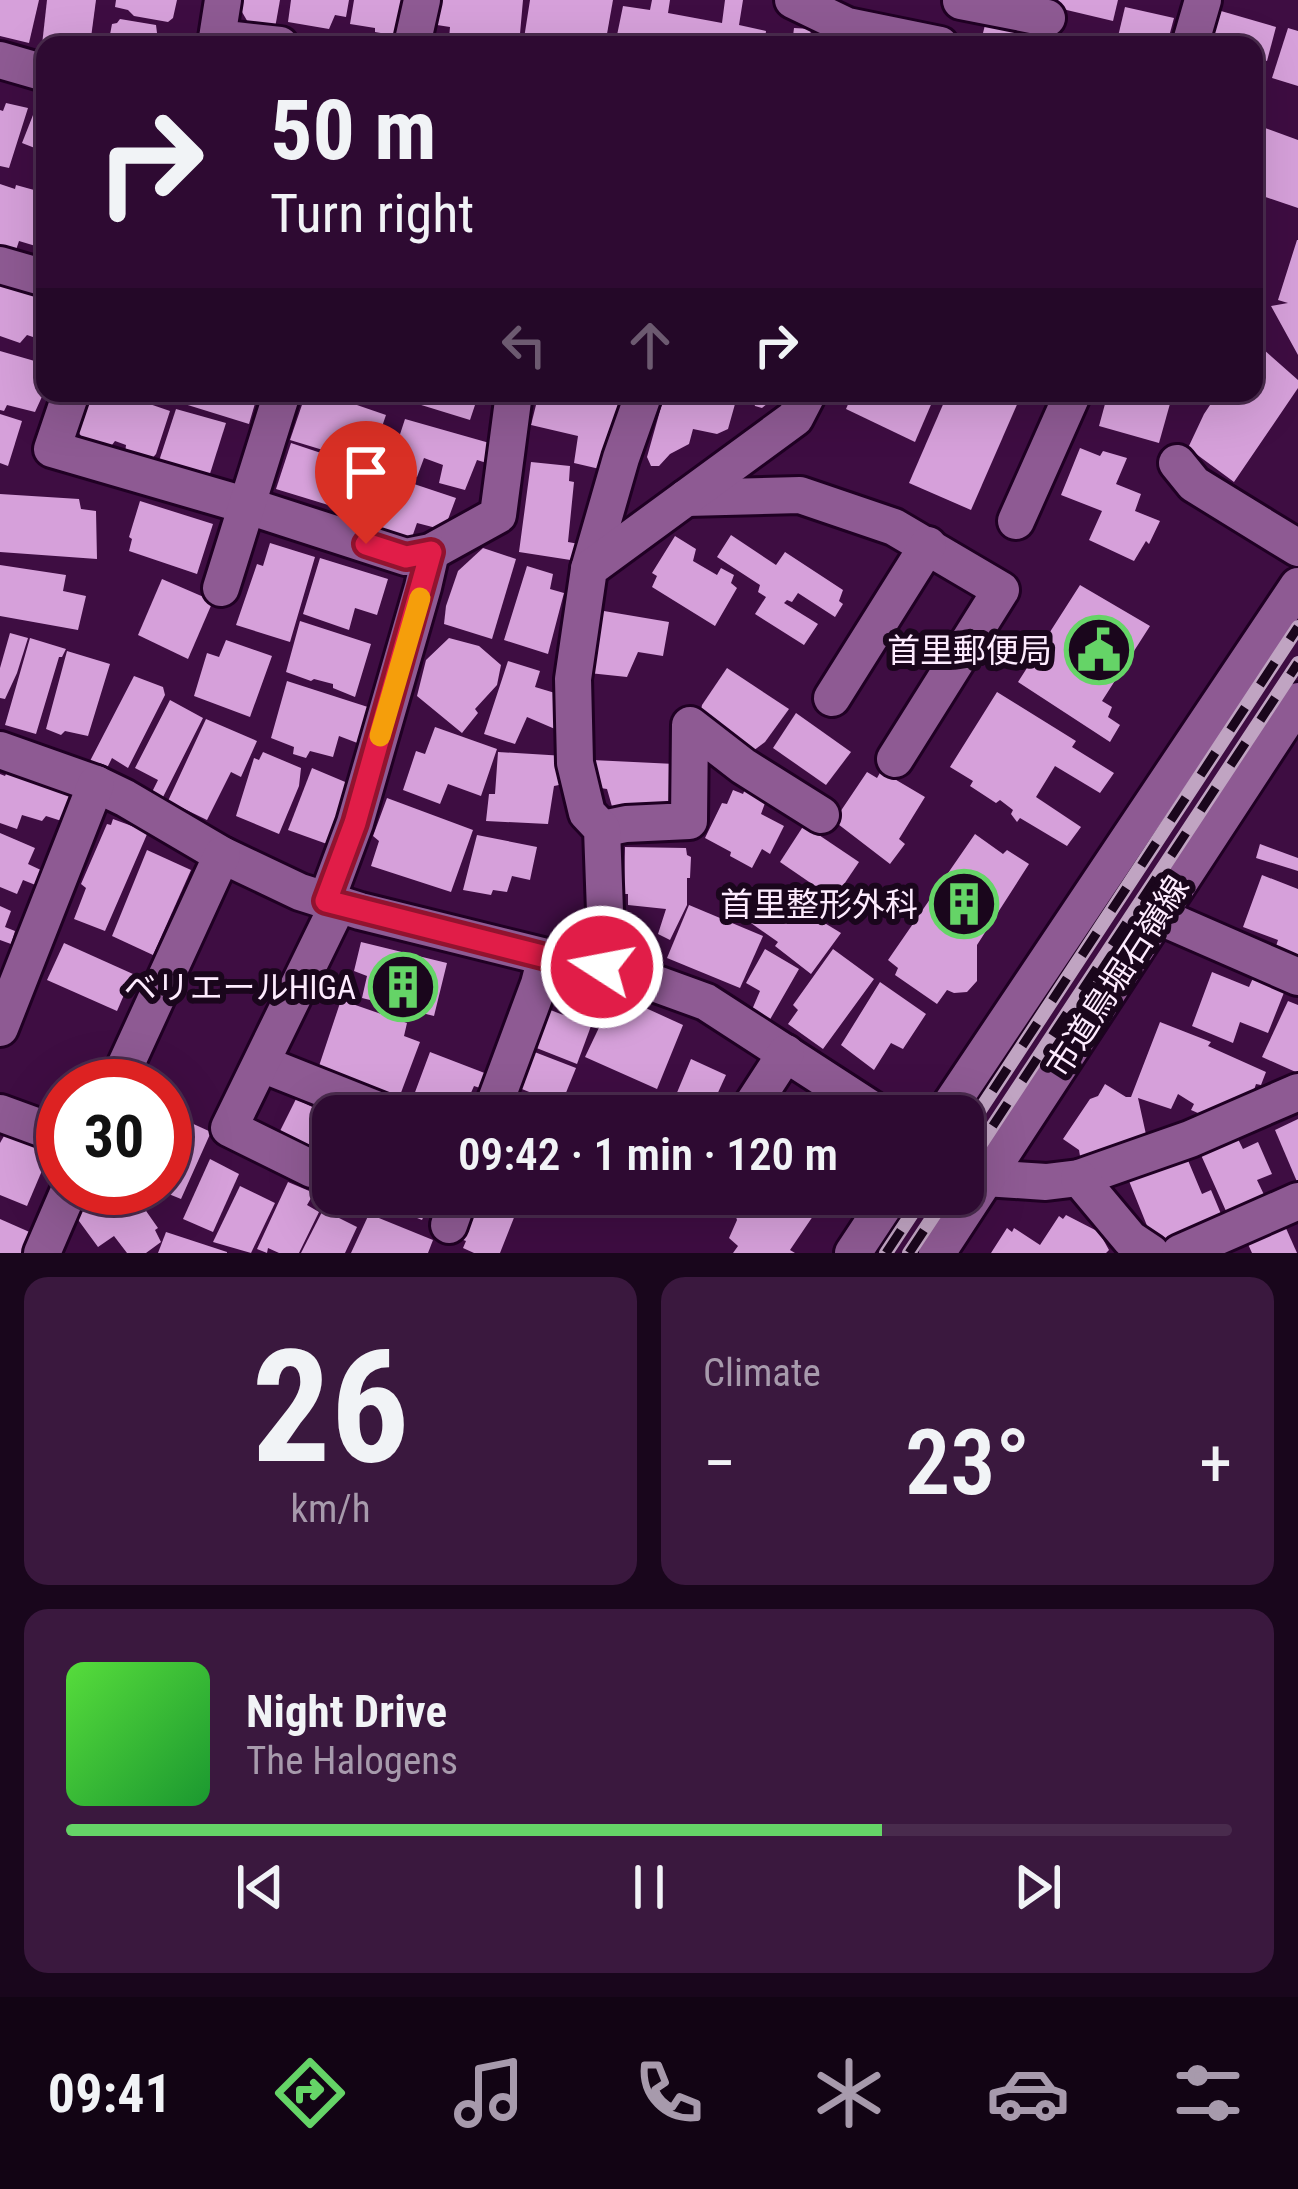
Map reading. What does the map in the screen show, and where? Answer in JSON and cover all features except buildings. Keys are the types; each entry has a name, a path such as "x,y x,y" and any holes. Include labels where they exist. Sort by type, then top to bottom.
{"street":[{"path":"217,36 223,0"},
{"path":"414,36 422,0"},
{"path":"793,0 847,26 896,36"},
{"path":"1193,36 1203,0"},
{"path":"954,36 961,1 1047,18"},
{"path":"0,60 36,71"},
{"path":"0,265 36,275"},
{"path":"68,402 52,449 406,557 431,552 498,514 513,402"},
{"path":"221,588 279,402"},
{"path":"602,967 606,938 602,829 587,813 575,763 574,679 589,569 641,402"},
{"path":"589,569 795,418 803,402"},
{"path":"1016,520 1069,402"},
{"path":"1177,463 1194,484 1298,548"},
{"path":"686,498 800,495 894,527 1001,590 895,759"},
{"path":"832,698 928,545"},
{"path":"312,1169 230,1128 332,903 431,552"},
{"name":"市道鳥堀石嶺線","path":"957,1095 1298,586"},
{"name":"市道鳥堀石嶺線","path":"984,1158 1156,916 1298,701"},
{"path":"602,829 688,820 679,714 743,766 821,815"},
{"path":"0,750 97,784 222,855 300,892 628,974 706,1002 850,1095"},
{"path":"0,1028 97,784"},
{"path":"128,1059 222,855"},
{"path":"1156,916 1298,977"},
{"path":"498,1095 546,957"},
{"path":"759,1095 786,1053"},
{"path":"262,1064 340,1095"},
{"path":"984,1173 1046,1182 1079,1178 1298,1092"},
{"path":"0,1114 36,1127"},
{"path":"1079,1178 1130,1239 1151,1253"},
{"path":"1180,1253 1298,1201"},
{"path":"42,1253 58,1215"},
{"path":"854,1253 878,1215"},
{"name":"市道鳥堀石嶺線","path":"937,1253 954,1215"}],"railway":[{"path":"984,1104 1298,627"},
{"path":"984,1139 1298,663"},
{"path":"886,1253 911,1215"},
{"path":"909,1253 934,1215"}],"slow traffic":[{"path":"380,736 420,598"}],"place":[{"name":"首里郵便局","path":"1099,650"},
{"name":"首里整形外科","path":"964,904"},
{"name":"ベリエールHIGA","path":"403,987"}],"route":[{"path":"366,544 406,557 431,552 355,823 326,901 602,967"}]}
